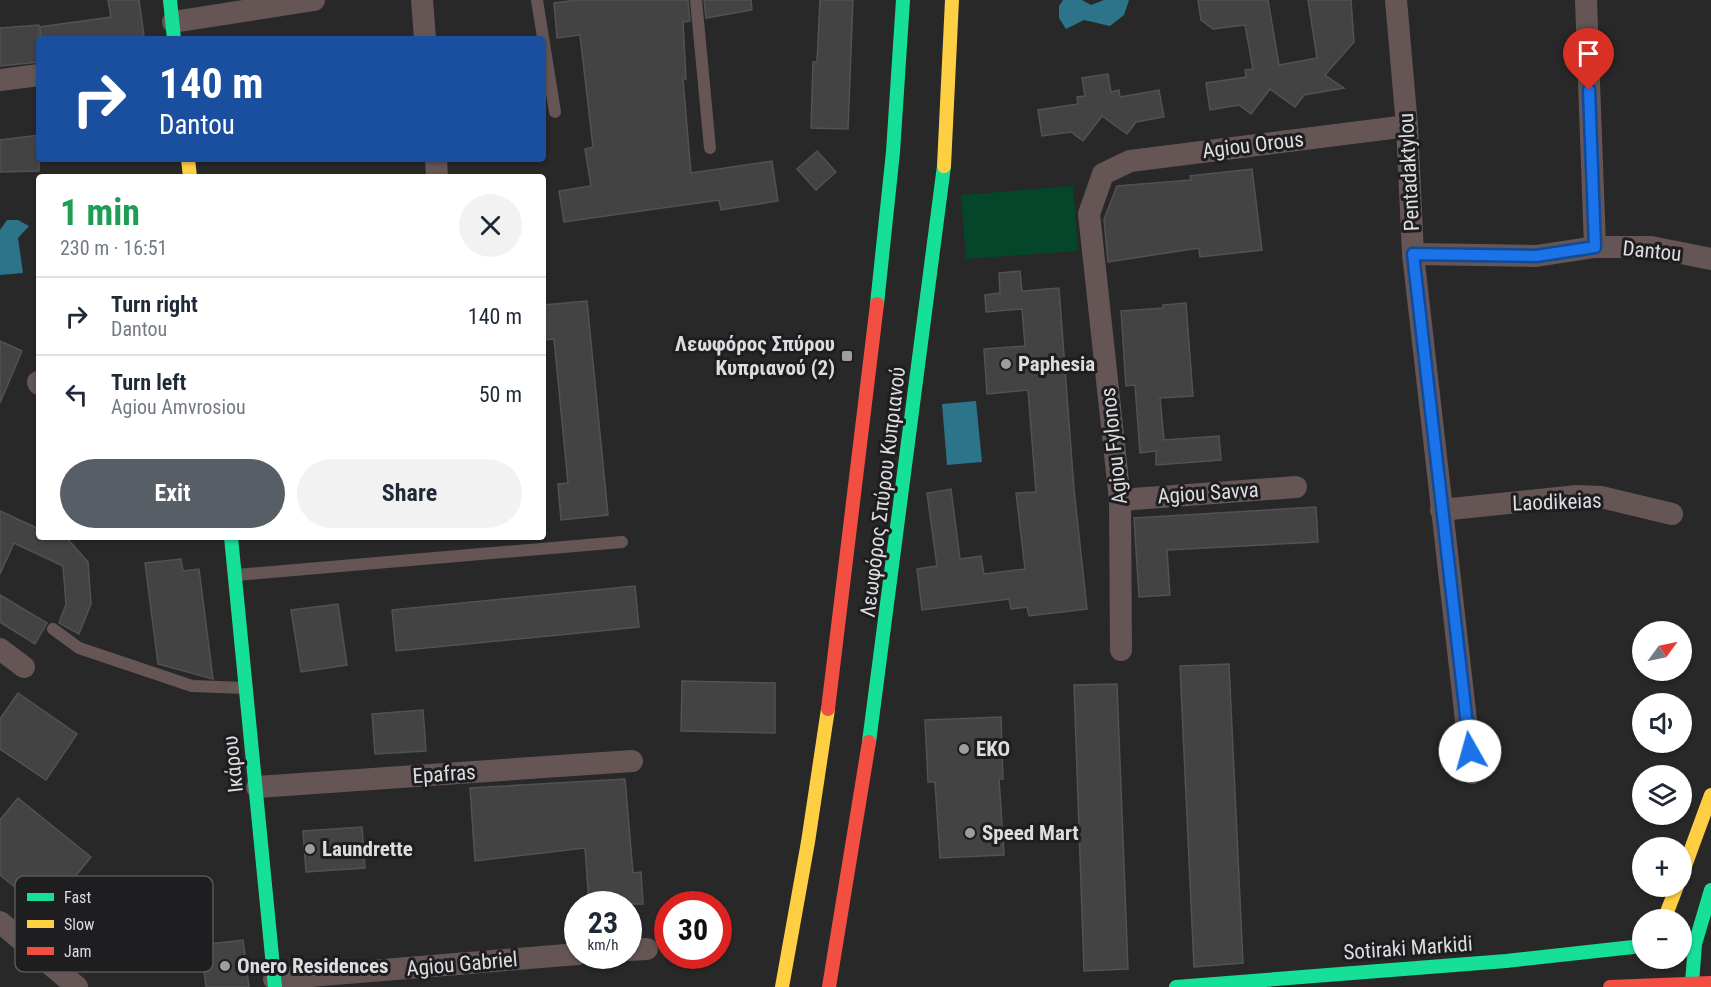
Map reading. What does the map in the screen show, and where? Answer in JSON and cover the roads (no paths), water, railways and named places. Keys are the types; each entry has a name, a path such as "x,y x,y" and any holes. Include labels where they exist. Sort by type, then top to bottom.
{"main road":[{"name":"Λεωφόρος Σπύρου Κυπριανού","path":"783,985 814,810 850,548 891,164 903,0"},
{"name":"Λεωφόρος Σπύρου Κυπριανού","path":"829,987 860,812 883,653 943,184 952,0"},
{"name":"Ικάρου","path":"231,540 275,983"},
{"path":"1692,847 1711,795"},
{"path":"1692,935 1711,890"},
{"path":"1692,944 1711,944"},
{"name":"Sotiraki Markidi","path":"1176,987 1494,962 1632,947"},
{"path":"1653,969 1653,983"},
{"path":"1691,969 1692,982"},
{"path":"1610,987 1653,983 1711,983"},
{"path":"783,985 801,987"}],"street":[{"path":"172,20 314,0"},
{"path":"422,0 425,36"},
{"name":"Pentadaktylou","path":"1396,0 1407,126 1413,254 1472,773"},
{"path":"1586,0 1595,247"},
{"path":"0,80 36,75"},
{"name":"Agiou Orous","path":"1103,174 1130,160 1407,126"},
{"name":"Agiou Fylonos","path":"1103,174 1089,214 1120,500 1121,650"},
{"name":"Dantou","path":"1413,254 1536,256 1595,247 1652,248 1710,254"},
{"name":"Agiou Savva","path":"1120,500 1296,487"},
{"name":"Laodikeias","path":"1441,510 1577,496 1601,497 1672,514"},
{"path":"0,649 24,667"},
{"name":"Epafras","path":"257,787 632,761"},
{"path":"0,922 15,935"},
{"name":"Agiou Gabriel","path":"275,983 564,955"},
{"path":"59,972 77,987"}],"lane":[{"path":"537,0 543,36"},
{"path":"696,0 710,148"},
{"path":"546,56 555,112"},
{"path":"235,576 622,542"},
{"path":"53,629 79,648 192,686 246,688"}],"water":[{"path":"1063,0 1082,0 1091,5 1104,0 1129,0 1124,15 1110,26 1084,20 1066,29 1059,18 1059,6"},
{"path":"7,220 18,220 29,226 18,238 23,273 0,275 0,230"},
{"path":"976,401 982,462 947,465 942,404"}],"place":[{"name":"Λεωφόρος Σπύρου Κυπριανού (2)","path":"847,356"},
{"name":"Paphesia","path":"1006,364"},
{"name":"EKO","path":"964,749"},
{"name":"Speed Mart","path":"970,833"},
{"name":"Laundrette","path":"310,849"},
{"name":"Onero Residences","path":"225,966"}]}
